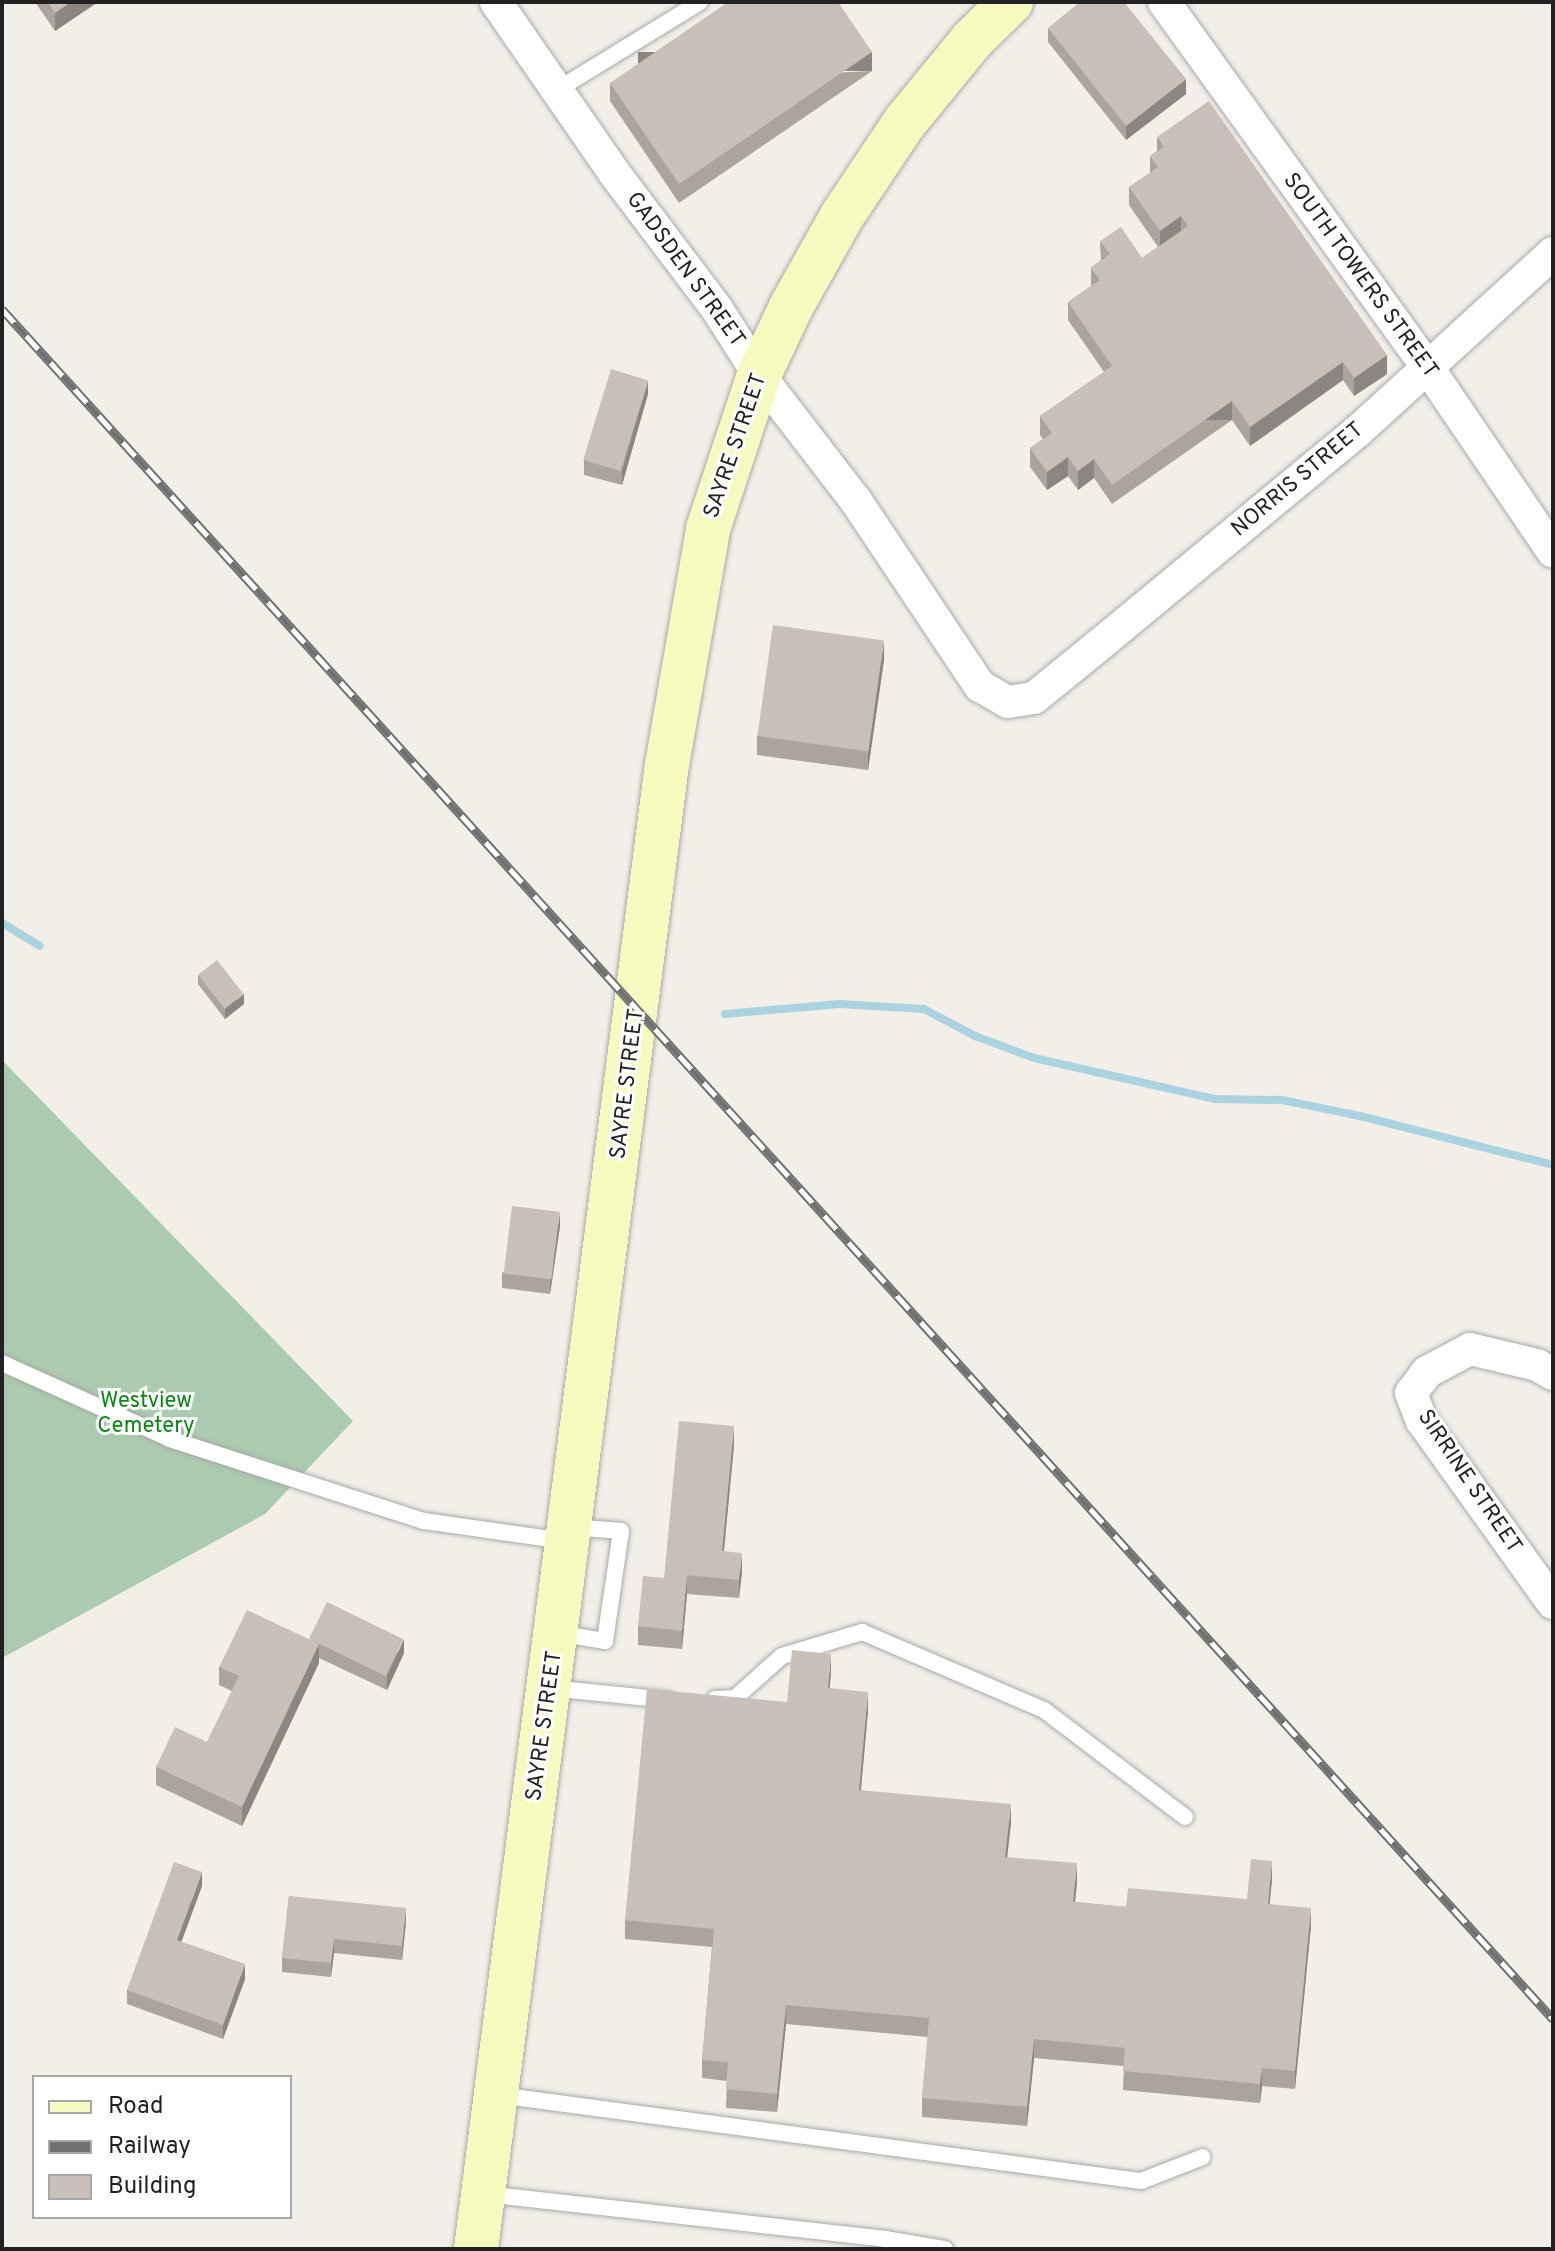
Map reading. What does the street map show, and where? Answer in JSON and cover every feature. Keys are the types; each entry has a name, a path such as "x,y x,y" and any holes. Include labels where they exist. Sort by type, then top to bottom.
{"main road":[{"name":"SAYRE STREET","path":"476,2249 667,765 708,529 759,375 791,307 842,216 897,134 973,39 1011,2"}],"street":[{"name":"GADSDEN STREET","path":"496,2 717,309 759,375 856,501 980,686 1008,702 1034,698"},
{"name":"SOUTH TOWERS STREET","path":"1164,2 1428,368 1553,552"},
{"name":"NORRIS STREET","path":"1034,698 1358,431 1553,253"},
{"name":"SIRRINE STREET","path":"1553,1374 1537,1365 1470,1349 1427,1372 1411,1393 1422,1421 1553,1603"}],"lane":[{"path":"557,90 700,2"},
{"path":"2,1363 170,1439 334,1489 424,1521 570,1534"},
{"path":"550,1688 696,1700 735,1698 782,1656 862,1632 1044,1710 1185,1817"},
{"path":"496,2095 1141,2181 1203,2157"},
{"path":"483,2194 885,2239 945,2249"}],"green space":[{"name":"Westview Cemetery","path":"2,1060 353,1421 265,1514 2,1658"}],"building":[{"path":"48,2 71,2 55,13"},
{"path":"728,2 838,2 872,52 679,184 610,83"},
{"path":"1080,2 1124,2 1186,79 1126,126 1048,28"},
{"path":"1209,101 1387,355 1354,378 1343,362 1250,427 1232,401 1112,485 1094,459 1078,471 1068,457 1047,472 1030,448 1052,433 1040,416 1112,366 1068,302 1100,280 1091,268 1110,254 1100,241 1121,227 1142,258 1188,226 1181,216 1160,231 1129,187 1158,167 1150,156 1164,147 1157,137"},
{"path":"611,369 648,380 621,471 583,460"},
{"path":"773,625 884,641 868,751 757,736"},
{"path":"217,960 243,994 225,1009 198,975"},
{"path":"512,1206 560,1212 551,1279 504,1273"},
{"path":"679,1421 734,1426 722,1551 742,1553 739,1580 687,1575 682,1631 638,1626 643,1576 664,1578"},
{"path":"327,1602 403,1639 385,1676 309,1639"},
{"path":"247,1610 319,1644 242,1807 156,1767 175,1727 207,1742 239,1676 219,1667"},
{"path":"792,1650 831,1654 828,1688 868,1692 859,1790 1011,1804 1005,1857 1077,1863 1073,1902 1126,1907 1128,1888 1247,1899 1251,1859 1272,1861 1268,1904 1311,1908 1295,2071 1262,2068 1260,2084 1123,2071 1125,2048 1034,2039 1027,2107 922,2098 929,2018 786,2005 777,2094 726,2089 728,2062 702,2060 714,1929 625,1920 647,1689 787,1702"},
{"path":"174,1862 202,1872 177,1940 245,1964 223,2025 127,1990"},
{"path":"289,1896 406,1908 402,1946 334,1939 331,1963 282,1958"}],"waterway":[{"path":"2,923 40,946"},
{"path":"725,1014 840,1004 924,1009 975,1036 1034,1058 1215,1099 1282,1100 1360,1116 1553,1165"}],"railway":[{"path":"2,309 1553,2019"}]}
